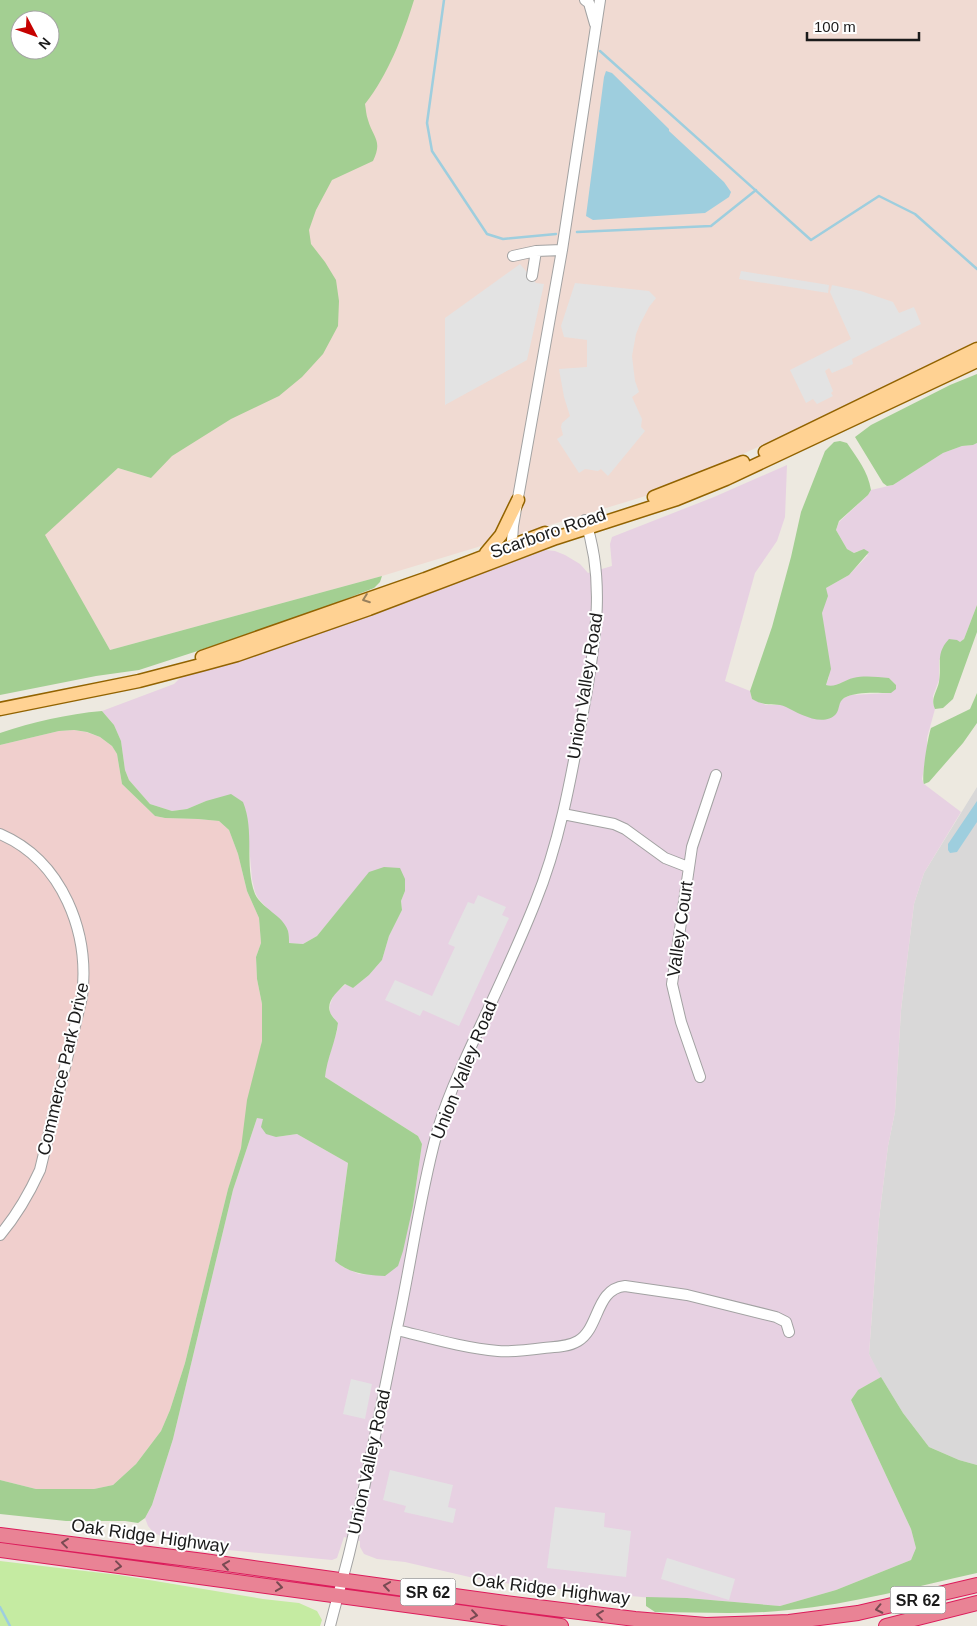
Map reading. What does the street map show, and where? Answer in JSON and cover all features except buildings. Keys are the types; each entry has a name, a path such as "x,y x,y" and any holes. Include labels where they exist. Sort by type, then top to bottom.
{"highway":[{"name":"Oak Ridge Highway","path":"0,1535 635,1619 706,1625 789,1622 858,1613 977,1584"},
{"name":"Oak Ridge Highway","path":"0,1550 560,1626"},
{"name":"SR 62","path":"886,1626 977,1603"}],"main road":[{"name":"Scarboro Road","path":"0,709 139,680 237,655 369,609 513,549 587,524 731,467 977,349"},
{"name":"Scarboro Road","path":"587,524 677,498 726,479 977,361"},
{"path":"482,556 501,536 518,500"},
{"name":"Scarboro Road","path":"106,686 292,626 425,579 482,556 513,549"}],"street":[{"path":"585,0 589,4 595,25"},
{"path":"513,549 513,526 562,250 600,0"},
{"path":"513,256 562,250"},
{"path":"532,276 536,252"},
{"path":"860,415 912,386 977,355"},
{"name":"Union Valley Road","path":"330,1626 349,1555 397,1330 429,1164 439,1127 467,1055 534,906 550,864 563,814 590,670 598,614 598,592 592,541 587,524"},
{"name":"Valley Court","path":"700,1077 681,1022 672,984 692,847 716,775"},
{"path":"563,814 614,824 625,829 665,858 688,867"},
{"name":"Commerce Park Drive","path":"0,834 21,846 34,857 57,883 65,896 72,909 81,937 84,980 82,997 40,1170 14,1218 0,1235"},
{"path":"397,1330 461,1345 499,1351 565,1346 578,1341 588,1331 602,1301 609,1292 625,1286 687,1295 776,1317 786,1322 789,1332"}],"shaded area":[{"path":"230,0 977,0 977,347 662,491 382,576 110,650 44,535 118,468 151,478"},
{"path":"520,264 536,283 544,284 527,360 445,405 445,318"},
{"path":"741,271 829,285 828,293 739,279"},
{"path":"575,283 649,291 656,298 640,324 632,356 635,381 639,392 632,397 642,419 641,427 645,431 608,476 601,469 598,471 585,469 579,473 557,439 563,435 562,423 570,416 564,397 559,369 587,367 587,340 564,337 561,326"},
{"path":"832,285 861,291 893,302 899,313 914,307 921,324 852,359 853,364 832,373 829,368 825,371 833,391 831,393 833,396 817,404 813,399 806,403 790,370 851,339 830,292"},
{"path":"977,443 977,605 964,639 939,660 939,680 933,696 935,709 927,738 927,753 922,779 924,784 961,812 924,873 914,904 901,1010 895,1112 888,1146 879,1219 869,1354 881,1377 858,1390 851,1400 911,1529 916,1548 911,1560 836,1590 780,1606 687,1598 652,1598 518,1585 478,1579 405,1562 377,1559 364,1554 360,1547 360,1541 344,1537 337,1558 332,1560 208,1548 170,1541 153,1532 145,1518 152,1505 173,1439 233,1190 257,1118 263,1118 276,1137 297,1134 348,1163 335,1260 343,1267 359,1274 372,1275 413,1206 422,1144 418,1136 325,1077 326,1066 338,1023 330,1013 330,1005 334,994 346,984 353,988 369,975 382,960 389,936 402,910 401,901 405,891 359,885 317,936 303,944 289,943 288,932 258,898 255,892 252,879 246,810 206,801 187,809 172,811 150,804 129,780 125,770 121,741 114,725 102,711 174,684 185,673 285,644 289,645 535,549 555,551 565,555 580,564 588,573 612,566 610,544 612,537 714,497 787,465 785,517 777,541 755,573 725,681 750,691 752,699 766,705 838,705 842,699 851,695 890,693 896,685 889,678 853,678 832,687 826,685 829,677 822,613 826,588 849,575 868,555 858,551 854,553 847,549 836,530 839,522 871,490 893,485 943,453"},
{"path":"74,730 100,737 112,746 117,754 122,784 155,816 219,821 229,830 238,854 247,891 259,918 261,943 256,957 257,979 262,1004 262,1041 241,1148 228,1189 185,1363 161,1431 136,1464 113,1485 94,1489 36,1489 0,1480 0,745 59,731"},
{"path":"977,787 977,1465 959,1460 929,1447 903,1413 869,1354 879,1219 888,1146 895,1112 901,1010 914,904 924,873"},
{"path":"478,895 506,907 502,915 509,918 459,1026 423,1010 420,1016 385,1000 395,980 432,996 455,947 448,944 468,902 474,904"},
{"path":"351,1379 372,1384 365,1419 343,1414"},
{"path":"390,1470 453,1485 448,1507 456,1509 453,1523 404,1512 406,1506 383,1500"},
{"path":"555,1507 605,1513 604,1527 631,1531 626,1577 547,1568"},
{"path":"667,1558 735,1579 729,1600 661,1579"}],"green space":[{"path":"0,0 414,0 388,68 365,104 367,118 377,144 373,161 332,180 316,210 309,230 311,244 336,280 339,301 338,326 323,354 302,377 279,396 231,419 172,456 151,478 118,468 45,535 110,650 382,576 380,582 374,588 284,623 139,670 96,676 0,695"},
{"path":"977,374 977,443 943,453 893,485 887,486 883,483 855,437 871,425 950,385"},
{"path":"834,442 847,443 858,459 865,471 871,490 868,495 839,521 836,530 847,549 854,553 864,549 869,552 849,575 826,588 828,596 822,613 831,669 826,685 837,685 857,677 871,676 889,678 896,685 896,689 891,693 867,693 849,696 842,700 836,714 831,718 818,720 804,716 786,707 757,702 752,699 750,691 772,627 801,512 825,451"},
{"path":"977,605 977,632 953,699 943,708 935,709 934,699 940,676 940,654 949,639 960,642 964,639"},
{"path":"977,693 977,723 963,743 929,782 924,784 924,766 931,728 970,709"},
{"path":"102,711 114,725 121,741 125,770 129,780 150,804 172,811 187,809 231,794 243,802 247,813 250,871 255,894 262,904 285,925 289,943 303,944 317,936 369,872 384,867 400,868 405,879 405,891 401,901 402,910 389,936 382,960 369,975 353,988 345,984 331,1000 329,1008 338,1023 325,1077 418,1136 422,1144 413,1206 398,1266 385,1276 365,1274 347,1269 335,1261 348,1163 297,1134 276,1137 266,1134 261,1127 263,1119 257,1118 233,1190 173,1439 152,1505 145,1518 138,1523 125,1521 66,1521 0,1514 0,1480 36,1489 94,1489 113,1485 136,1464 161,1431 185,1363 228,1189 241,1148 247,1100 262,1041 262,1004 257,979 256,957 261,943 259,918 247,891 238,854 229,830 219,821 155,816 122,784 117,754 112,746 100,737 87,732 74,730 59,731 0,745 0,733 50,719"},
{"path":"881,1377 903,1413 929,1447 959,1460 977,1465 977,1573 860,1599 772,1612 655,1612 646,1606 646,1597 687,1598 780,1606 836,1590 911,1560 916,1548 911,1529 851,1400 858,1390"},
{"path":"0,1561 119,1575 263,1599 299,1603 317,1611 322,1620 320,1626 0,1626"}],"water":[{"path":"606,71 612,73 669,131 724,182 731,192 729,197 705,213 593,220 586,216"},
{"path":"977,801 977,822 957,852 950,853 948,844"}],"waterway":[{"path":"444,0 427,123 432,151 487,234 503,239 556,234"},
{"path":"600,51 811,240 879,196 915,214 977,269"},
{"path":"577,232 711,226 756,190"},
{"path":"0,1607 10,1626"}]}
